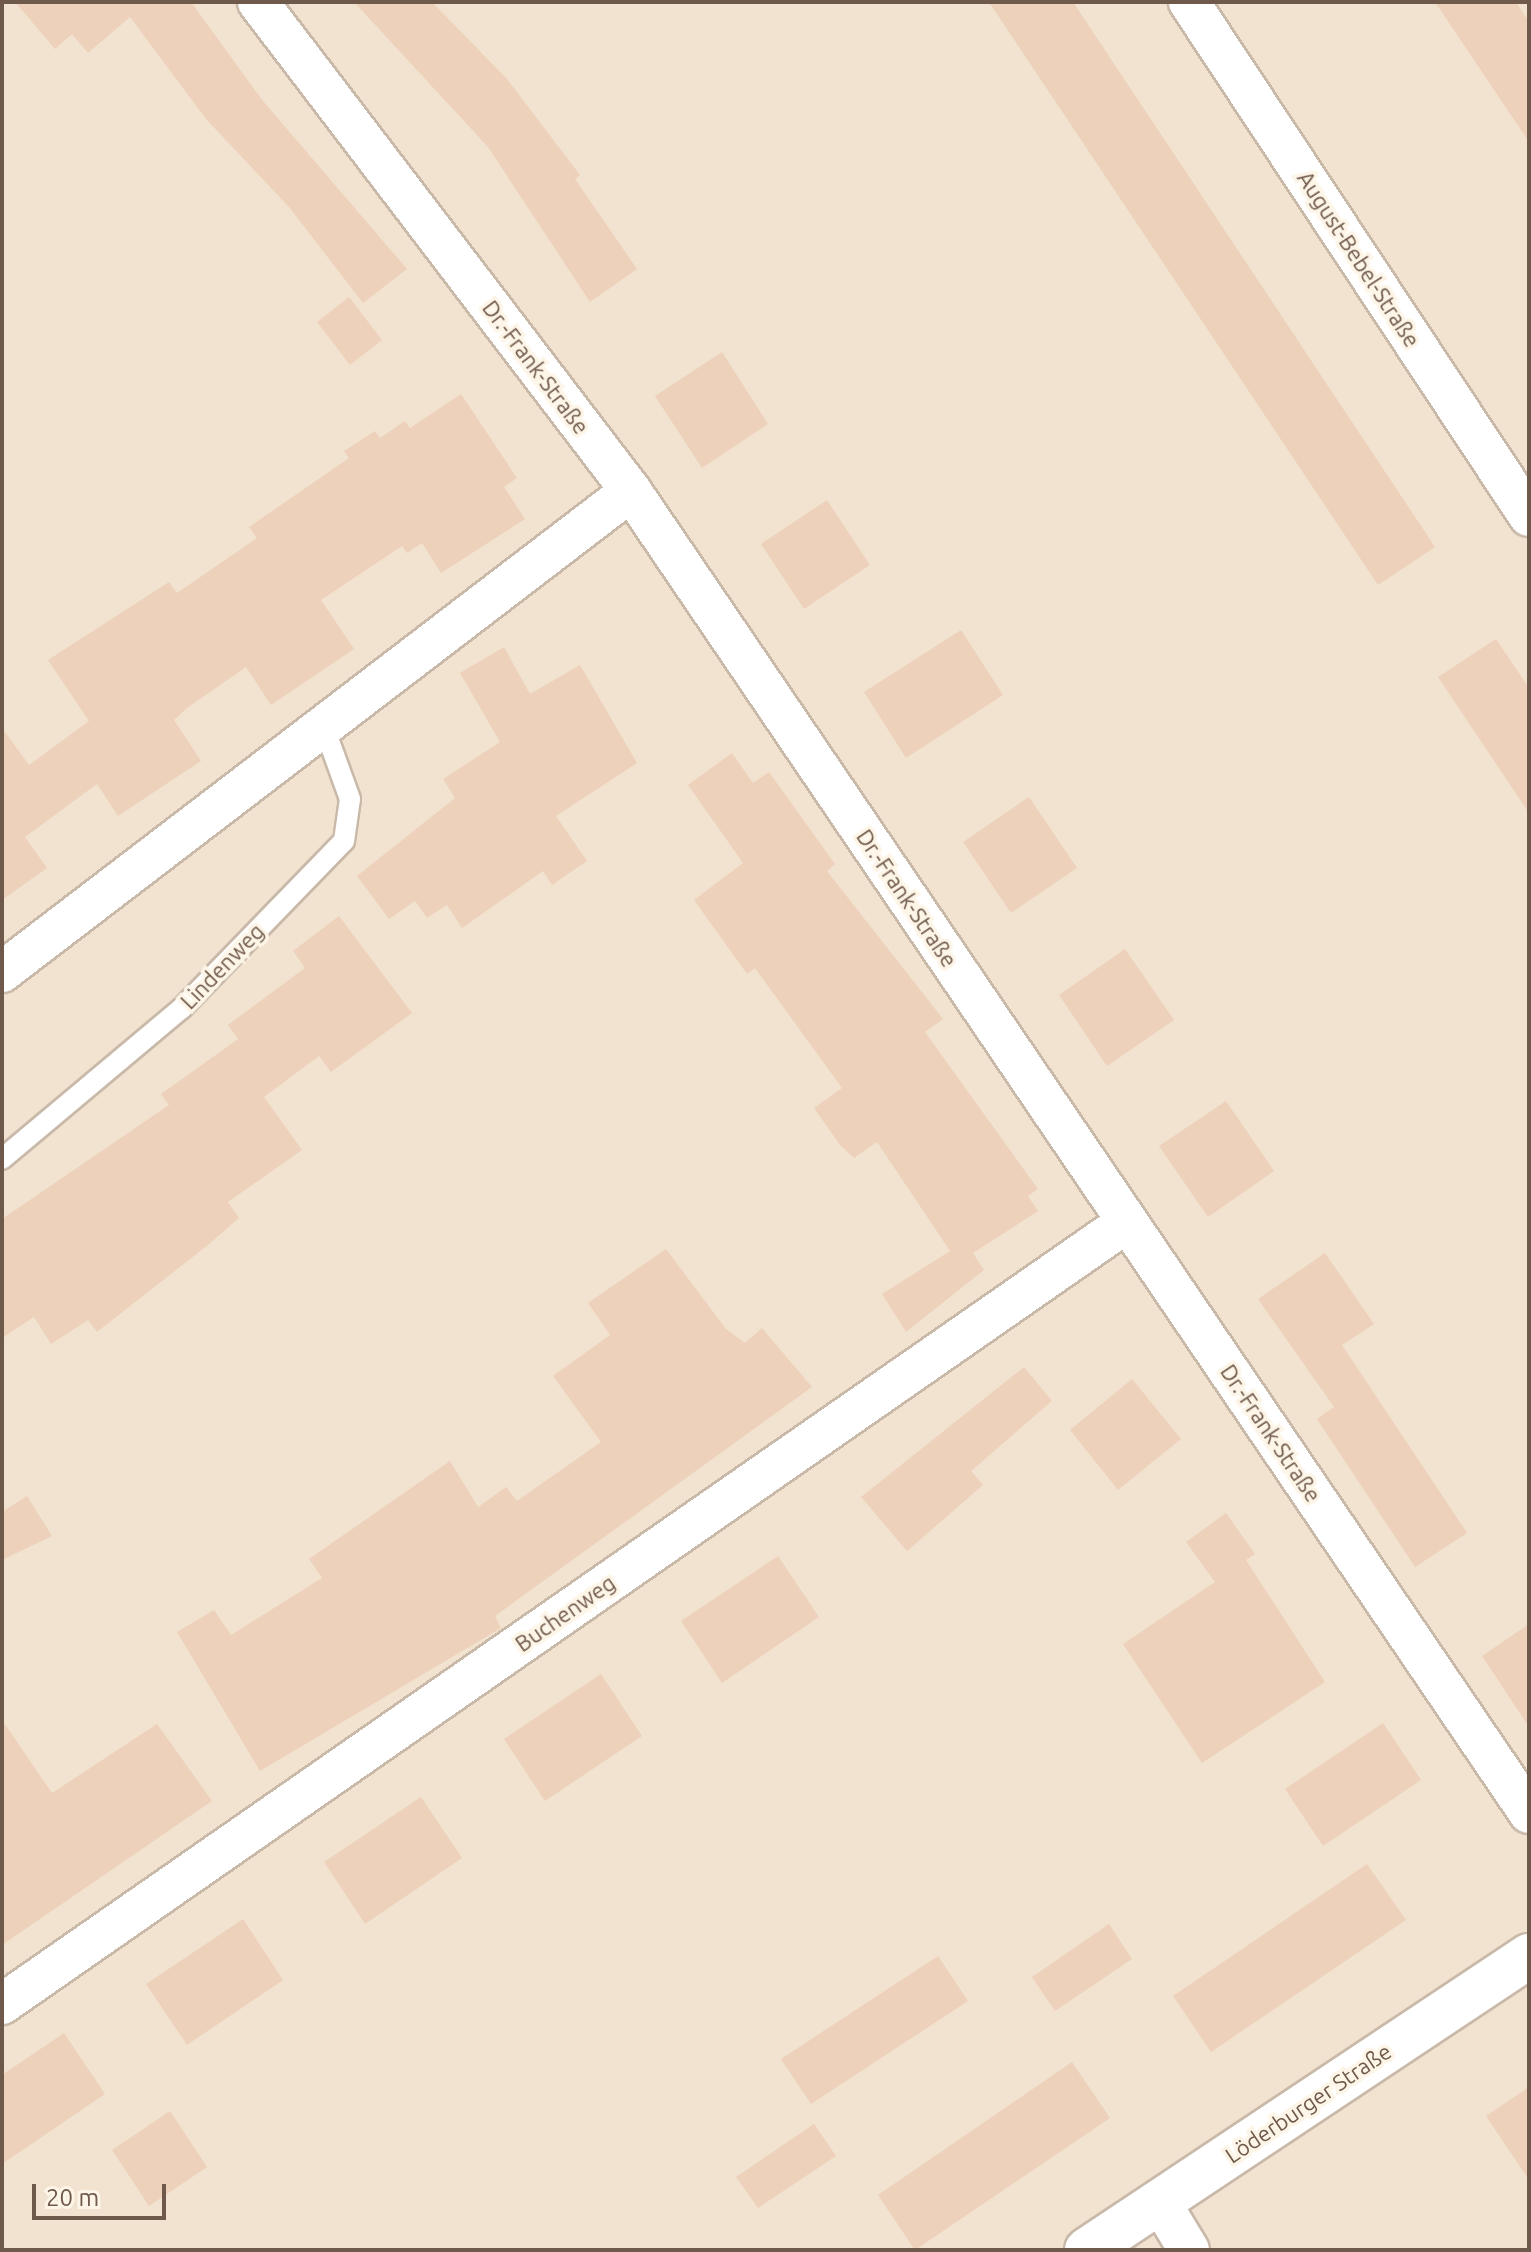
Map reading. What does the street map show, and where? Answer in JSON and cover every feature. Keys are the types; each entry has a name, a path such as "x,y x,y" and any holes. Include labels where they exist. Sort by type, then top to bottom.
{"street":[{"name":"Dr.-Frank-Straße","path":"258,2 631,491 1529,1813"},
{"name":"August-Bebel-Straße","path":"1189,2 1529,516"},
{"path":"2,972 631,491"},
{"name":"Buchenweg","path":"2,2004 1127,1222"},
{"name":"Löderburger Straße","path":"1087,2250 1529,1956"},
{"path":"1160,2202 1189,2250"}],"lane":[{"name":"Lindenweg","path":"2,1159 181,1009 344,841 350,799 324,727"}],"shaded area":[{"path":"2,2 1529,2 1529,2250 2,2250"}],"building":[{"path":"15,2 191,2 263,101 407,269 363,303 289,207 206,119 130,17 88,53 72,34 55,49"},
{"path":"354,2 432,2 507,79 580,175 575,179 637,269 590,302 488,147"},
{"path":"989,2 1073,2 1435,547 1378,585"},
{"path":"1435,2 1516,2 1529,22 1529,142"},
{"path":"349,297 382,340 350,365 317,322"},
{"path":"722,352 768,424 702,468 655,396"},
{"path":"461,394 517,478 504,487 525,519 441,573 422,543 407,553 402,546 321,600 354,649 271,705 246,667 187,708 174,720 201,761 118,816 97,784 25,837 47,868 2,900 2,728 29,765 89,721 48,660 169,582 177,593 257,538 249,527 349,458 344,451 375,431 380,438 405,421 410,428"},
{"path":"827,500 870,565 804,609 761,544"},
{"path":"961,630 1003,695 906,758 864,692"},
{"path":"1496,639 1529,688 1529,813 1438,677"},
{"path":"504,647 530,694 580,665 637,763 556,816 587,861 552,885 543,871 462,928 447,905 427,918 415,901 389,919 357,876 455,798 443,779 500,742 460,673"},
{"path":"732,753 753,783 769,772 835,864 827,871 943,1019 925,1032 1038,1189 1028,1196 1038,1211 973,1253 984,1270 906,1332 882,1294 950,1251 877,1142 854,1158 840,1145 814,1108 842,1088 755,968 747,974 694,900 743,863 688,785"},
{"path":"1029,797 1077,868 1011,913 963,842"},
{"path":"339,916 412,1013 331,1072 319,1056 264,1097 302,1150 228,1202 239,1218 208,1245 97,1332 88,1320 51,1344 34,1317 2,1338 2,1219 169,1105 161,1094 238,1039 228,1025 305,968 293,951"},
{"path":"1125,949 1174,1020 1107,1066 1059,995"},
{"path":"1226,1101 1274,1171 1208,1217 1159,1146"},
{"path":"666,1249 726,1329 745,1343 762,1328 812,1387 495,1616 501,1628 260,1771 177,1632 214,1610 231,1635 322,1578 309,1559 450,1461 478,1507 506,1487 517,1501 601,1442 553,1376 610,1335 588,1303"},
{"path":"1325,1253 1374,1324 1342,1345 1467,1533 1415,1567 1317,1419 1334,1407 1258,1299"},
{"path":"1024,1367 1052,1401 971,1471 983,1485 907,1551 861,1497"},
{"path":"1132,1379 1181,1439 1118,1490 1070,1430"},
{"path":"27,1496 52,1536 2,1560 2,1512"},
{"path":"1226,1513 1255,1554 1246,1560 1325,1682 1202,1763 1123,1644 1215,1582 1186,1542"},
{"path":"778,1556 819,1617 722,1683 681,1621"},
{"path":"1529,1624 1529,1727 1482,1656"},
{"path":"601,1674 642,1736 545,1801 504,1739"},
{"path":"2,1720 52,1793 157,1724 212,1801 2,1945"},
{"path":"1383,1723 1421,1780 1323,1846 1285,1789"},
{"path":"421,1797 462,1858 365,1924 324,1862"},
{"path":"1367,1864 1406,1920 1211,2052 1173,1996"},
{"path":"243,1919 283,1980 187,2045 146,1984"},
{"path":"1109,1924 1132,1959 1055,2011 1032,1977"},
{"path":"938,1956 968,2001 811,2104 781,2059"},
{"path":"64,2033 105,2094 2,2164 2,2075"},
{"path":"1072,2062 1110,2118 915,2250 878,2195"},
{"path":"1529,2087 1529,2180 1486,2116"},
{"path":"170,2111 207,2167 149,2206 112,2150"},
{"path":"814,2124 836,2156 758,2208 736,2177"}]}
